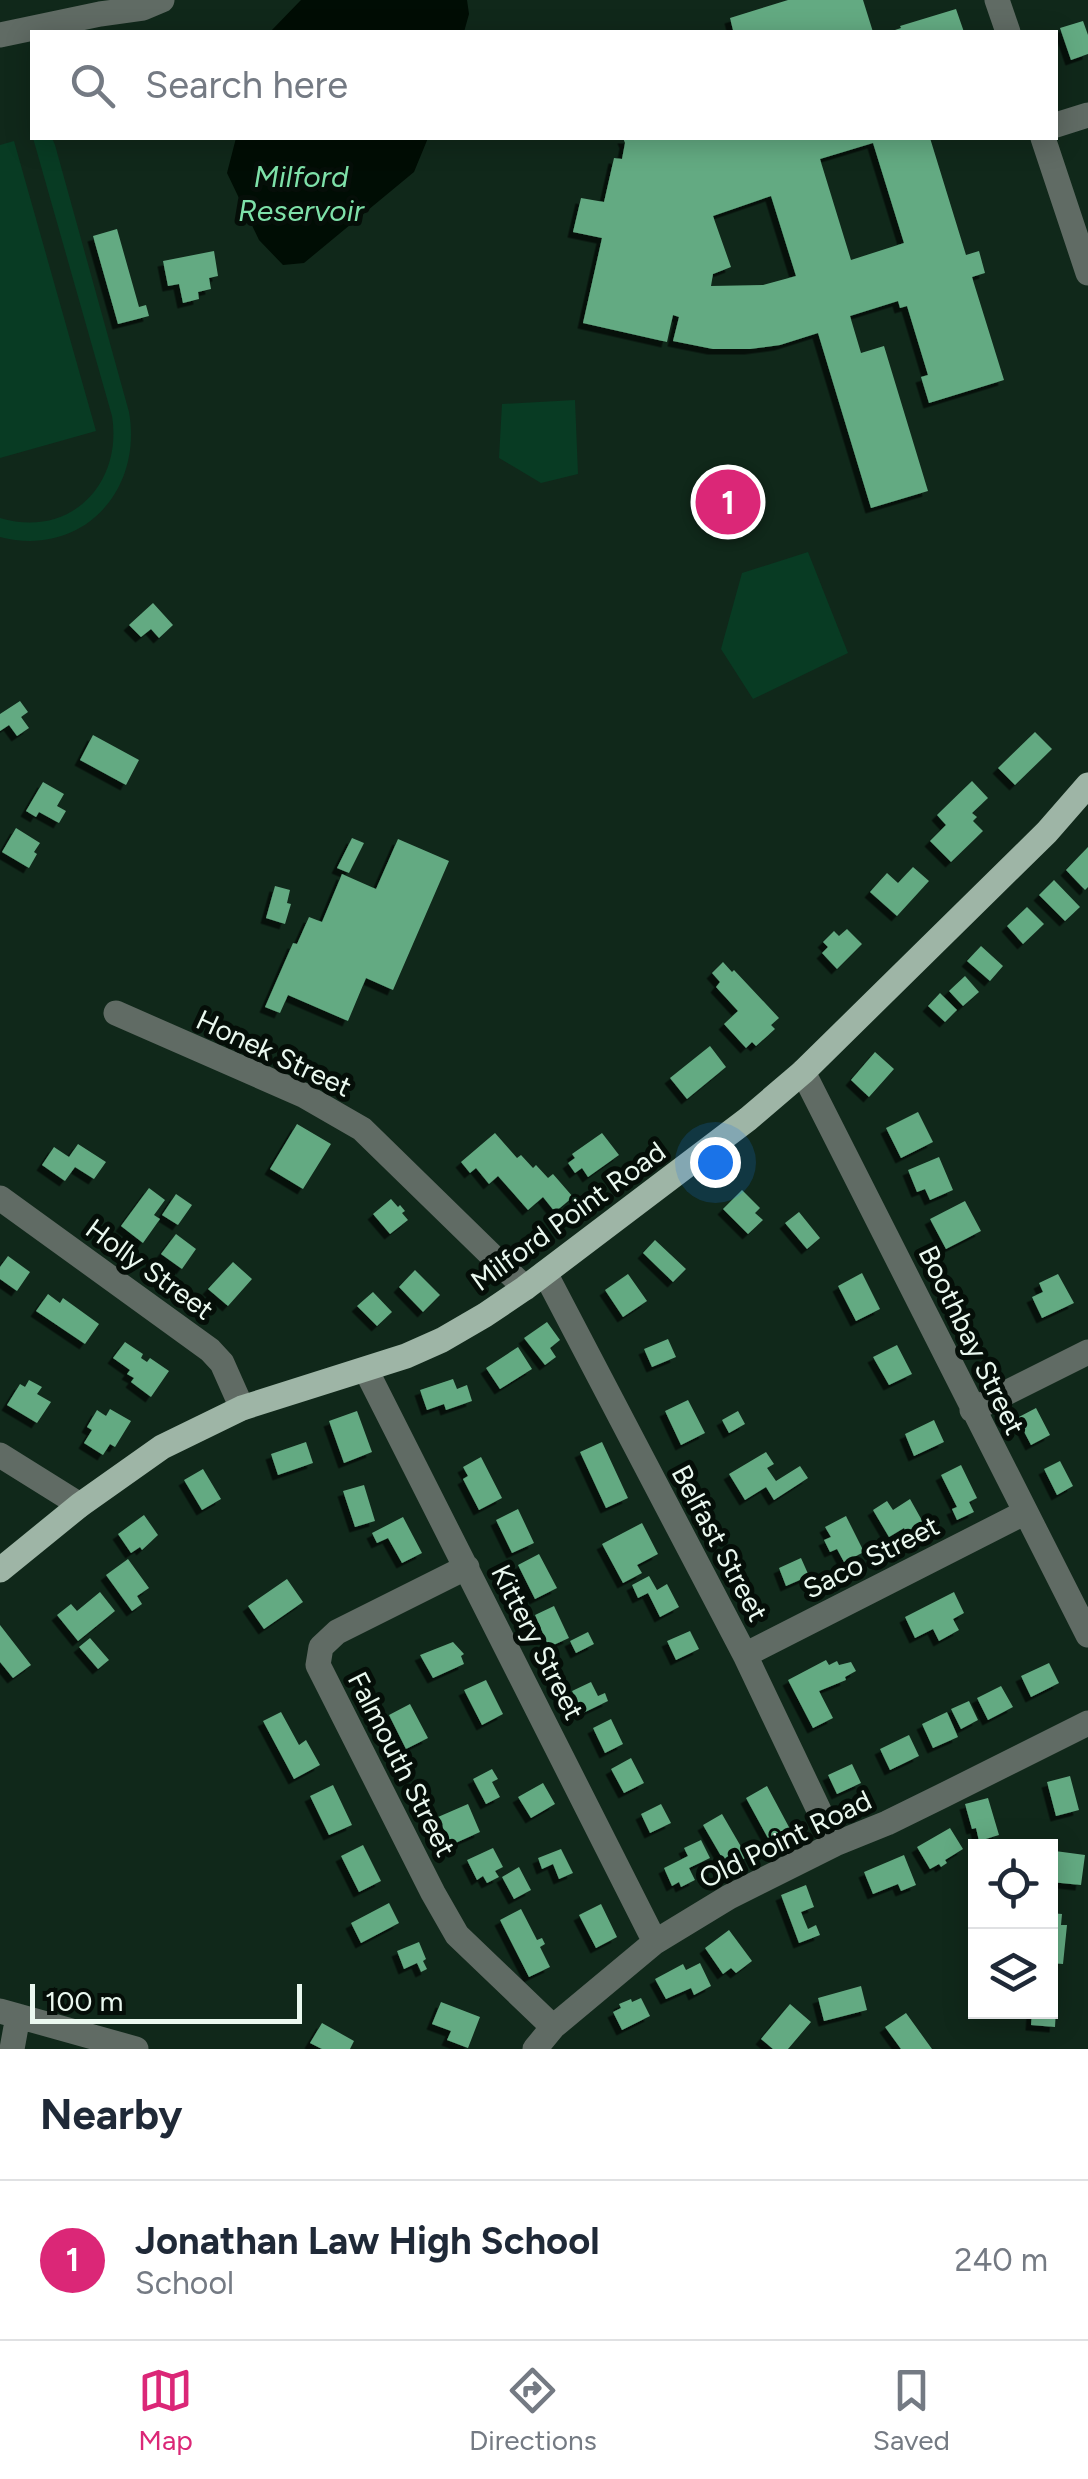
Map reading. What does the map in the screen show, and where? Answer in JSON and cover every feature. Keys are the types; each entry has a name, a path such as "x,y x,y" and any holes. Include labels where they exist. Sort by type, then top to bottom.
{"main road":[{"name":"Milford Point Road","path":"0,1570 80,1505 162,1447 242,1408 366,1370 442,1340 535,1280 748,1119 803,1072 1047,832 1088,785"}],"street":[{"path":"0,35 142,8 162,0"},
{"path":"997,0 1007,30"},
{"path":"1058,124 1088,115"},
{"path":"1044,140 1088,272"},
{"name":"Honek Street","path":"116,1013 303,1095 362,1129 535,1280"},
{"name":"Boothbay Street","path":"803,1072 1088,1635"},
{"name":"Holly Street","path":"0,1198 210,1350 222,1363 242,1408"},
{"name":"Belfast Street","path":"535,1280 746,1655 836,1844"},
{"path":"972,1410 1088,1352"},
{"name":"Kittery Street","path":"366,1370 655,1942"},
{"path":"0,1455 80,1505"},
{"name":"Saco Street","path":"746,1655 1024,1513"},
{"name":"Falmouth Street","path":"467,1567 337,1632 321,1647 318,1665 457,1936 553,2027"},
{"name":"Old Point Road","path":"535,2049 553,2027 655,1942 729,1897 1088,1722"},
{"path":"12,2049 9,2013 136,2049"}],"green space":[{"path":"34,140 53,140 55,145 129,412 131,441 116,492 81,528 30,541 0,537 0,518 48,521 86,501 109,464 112,416"},
{"path":"14,141 96,431 0,458 0,145"},
{"path":"575,400 578,474 541,483 499,458 502,404"},
{"path":"808,552 848,653 753,699 721,649 742,573"}],"water":[{"path":"301,0 467,0 469,14 465,30 272,30"},
{"name":"Milford Reservoir","path":"235,140 427,140 414,172 304,263 283,265 259,240 227,173"}],"building":[{"path":"788,0 863,0 872,30 733,30 730,18"},
{"path":"956,9 963,30 895,30"},
{"path":"1083,21 1088,54 1071,60 1060,28"},
{"path":"624,140 931,140 966,255 979,251 985,273 972,277 1004,380 929,403 921,377 928,375 907,306 900,308 898,301 850,316 861,353 884,346 928,491 871,508 818,333 780,345 713,349 673,341 679,317 673,315 667,342 583,323 602,238 573,232 581,198 604,202 614,158 622,159","holes":["873,143 904,243 851,260 820,159","771,196 796,276 763,285 711,286 713,274 731,267 713,216"]},
{"path":"117,229 139,307 146,305 149,316 118,324 93,236"},
{"path":"214,251 218,276 209,278 211,289 198,292 199,299 183,303 179,284 168,286 163,261"},
{"path":"153,603 173,625 159,638 151,629 141,637 129,625"},
{"path":"20,701 28,712 21,717 29,728 17,736 9,725 0,731 0,714"},
{"path":"1035,732 1052,749 1015,785 998,768"},
{"path":"93,735 139,760 126,785 80,760"},
{"path":"972,781 988,798 972,813 977,817 973,821 983,831 951,862 930,841 946,825 937,815"},
{"path":"43,782 64,794 57,806 66,811 59,823 39,812 36,817 26,811"},
{"path":"16,828 40,843 29,868 2,852"},
{"path":"352,838 364,843 349,873 337,868"},
{"path":"398,839 449,861 393,990 366,978 348,1021 288,995 280,1013 265,1007 293,943 297,944 309,917 322,922 342,874 376,889"},
{"path":"1088,847 1088,887 1085,890 1066,870"},
{"path":"913,867 929,881 897,916 870,892 887,873 898,883"},
{"path":"1054,880 1080,907 1065,921 1039,895"},
{"path":"275,886 290,890 287,903 291,904 285,924 266,918"},
{"path":"1027,907 1044,924 1023,944 1007,926"},
{"path":"847,929 862,944 837,969 822,953 828,947 823,942 834,931 839,936"},
{"path":"981,946 1003,966 990,981 967,961"},
{"path":"723,962 779,1018 771,1025 775,1029 756,1046 752,1042 746,1048 724,1024 738,1011 716,987 720,982 712,973"},
{"path":"965,976 979,992 963,1006 949,991"},
{"path":"940,993 957,1010 945,1022 928,1006"},
{"path":"710,1046 726,1067 687,1099 670,1078"},
{"path":"875,1052 894,1069 869,1097 851,1080"},
{"path":"918,1112 933,1142 901,1158 886,1128"},
{"path":"297,1124 331,1144 303,1189 270,1169"},
{"path":"495,1133 517,1158 521,1155 548,1178 553,1174 573,1197 555,1212 543,1197 528,1210 498,1176 489,1184 476,1168 470,1173 461,1162"},
{"path":"602,1133 619,1155 588,1177 582,1168 575,1173 568,1163 575,1158 572,1154"},
{"path":"78,1144 106,1162 94,1179 75,1167 65,1181 42,1165 54,1147 69,1157"},
{"path":"939,1157 953,1190 930,1200 925,1189 917,1192 908,1170"},
{"path":"149,1188 165,1200 154,1215 160,1219 143,1243 121,1226"},
{"path":"742,1190 760,1208 755,1213 763,1220 748,1234 723,1209"},
{"path":"176,1194 192,1205 178,1225 162,1215"},
{"path":"391,1199 405,1211 402,1213 408,1220 390,1234 373,1214"},
{"path":"965,1201 981,1231 946,1249 930,1219"},
{"path":"799,1212 820,1238 807,1249 785,1223"},
{"path":"176,1234 196,1249 182,1269 161,1254"},
{"path":"655,1240 686,1269 673,1282 643,1253"},
{"path":"8,1256 30,1272 17,1291 0,1279 0,1267"},
{"path":"233,1262 252,1279 228,1306 208,1289"},
{"path":"415,1270 440,1295 423,1312 399,1287"},
{"path":"862,1273 880,1309 856,1321 838,1286"},
{"path":"628,1274 647,1301 623,1317 605,1290"},
{"path":"1058,1274 1074,1303 1042,1318 1032,1297 1043,1292 1039,1283"},
{"path":"373,1292 392,1312 377,1326 357,1306"},
{"path":"48,1294 60,1303 63,1298 99,1324 85,1344 36,1311"},
{"path":"547,1322 560,1340 550,1348 556,1357 545,1365 524,1338"},
{"path":"668,1339 676,1357 652,1367 644,1349"},
{"path":"125,1342 143,1354 141,1358 147,1362 150,1358 169,1371 151,1397 131,1382 134,1378 127,1374 130,1370 113,1358"},
{"path":"897,1345 912,1374 889,1385 873,1357"},
{"path":"518,1347 532,1369 500,1389 486,1368"},
{"path":"453,1379 457,1389 467,1385 472,1401 446,1410 444,1404 427,1410 420,1390"},
{"path":"29,1380 42,1387 37,1394 51,1402 37,1423 7,1405 20,1384 25,1387"},
{"path":"688,1400 705,1433 681,1445 665,1411"},
{"path":"1036,1408 1050,1435 1031,1445 1017,1418"},
{"path":"110,1409 131,1421 115,1447 110,1444 103,1455 84,1443 92,1430 87,1427 97,1410 106,1416"},
{"path":"357,1411 372,1452 344,1463 329,1421"},
{"path":"738,1411 745,1424 729,1433 722,1420"},
{"path":"934,1420 944,1442 914,1456 905,1434"},
{"path":"306,1442 313,1463 278,1475 271,1454"},
{"path":"602,1442 628,1498 606,1508 580,1452"},
{"path":"766,1452 774,1464 767,1468 776,1481 800,1466 808,1478 774,1500 766,1487 745,1500 729,1474"},
{"path":"481,1457 502,1498 479,1510 463,1479 468,1476 463,1467"},
{"path":"1060,1461 1073,1486 1057,1495 1044,1469"},
{"path":"961,1465 977,1498 969,1502 974,1512 957,1520 952,1509 957,1507 941,1475"},
{"path":"203,1469 221,1499 202,1510 184,1480"},
{"path":"364,1485 375,1521 355,1527 343,1491"},
{"path":"910,1499 924,1524 907,1534 904,1528 889,1537 873,1510 887,1501 893,1510"},
{"path":"518,1509 534,1543 512,1553 496,1520"},
{"path":"144,1515 158,1535 142,1550 140,1547 131,1553 118,1534"},
{"path":"846,1516 864,1552 844,1562 837,1549 830,1552 824,1540 831,1537 825,1527"},
{"path":"403,1517 422,1553 402,1563 388,1538 377,1543 372,1533"},
{"path":"642,1523 658,1554 637,1565 642,1573 623,1583 602,1544"},
{"path":"539,1554 557,1588 535,1599 518,1565"},
{"path":"801,1558 809,1576 786,1586 779,1568"},
{"path":"128,1559 149,1588 137,1596 142,1604 132,1611 106,1575"},
{"path":"649,1576 657,1590 667,1584 679,1607 660,1617 648,1593 638,1598 632,1585"},
{"path":"287,1579 303,1602 264,1629 248,1606"},
{"path":"100,1592 115,1611 78,1641 57,1615 71,1604 77,1611"},
{"path":"954,1592 964,1613 953,1619 959,1630 939,1641 933,1629 915,1638 905,1617"},
{"path":"554,1606 569,1638 549,1647 535,1615"},
{"path":"0,1625 31,1665 13,1678 0,1662"},
{"path":"690,1631 699,1649 676,1660 667,1641"},
{"path":"588,1632 594,1644 576,1653 570,1641"},
{"path":"90,1638 109,1660 98,1669 79,1647"},
{"path":"453,1642 464,1654 464,1664 433,1678 420,1655"},
{"path":"826,1660 829,1665 851,1662 856,1671 846,1680 819,1691 833,1718 813,1728 788,1680"},
{"path":"1049,1663 1059,1683 1031,1697 1021,1676"},
{"path":"486,1680 503,1714 482,1725 464,1690"},
{"path":"591,1682 598,1696 605,1693 608,1701 583,1713 572,1691"},
{"path":"1001,1686 1013,1707 988,1720 977,1698"},
{"path":"969,1701 978,1720 961,1729 951,1709"},
{"path":"410,1704 428,1738 406,1749 389,1715"},
{"path":"281,1712 299,1745 306,1740 320,1765 294,1779 263,1721"},
{"path":"947,1712 958,1737 933,1748 922,1724"},
{"path":"611,1719 623,1744 605,1753 593,1728"},
{"path":"909,1735 919,1756 890,1770 880,1749"},
{"path":"631,1758 644,1783 624,1793 611,1769"},
{"path":"852,1764 861,1783 837,1794 828,1775"},
{"path":"492,1769 498,1779 492,1782 500,1797 486,1804 473,1779"},
{"path":"1070,1776 1079,1810 1056,1816 1047,1782"},
{"path":"543,1783 555,1804 531,1818 518,1797"},
{"path":"333,1785 352,1825 329,1835 310,1796"},
{"path":"767,1786 790,1829 769,1840 746,1798"},
{"path":"988,1798 999,1835 979,1839 965,1804"},
{"path":"468,1804 480,1832 451,1845 438,1817"},
{"path":"661,1804 671,1823 650,1833 641,1814"},
{"path":"722,1814 747,1857 728,1868 703,1825"},
{"path":"950,1828 963,1849 941,1867 939,1864 930,1869 917,1847"},
{"path":"701,1840 710,1858 689,1868 695,1880 681,1887 679,1882 672,1886 664,1868 688,1856 684,1848"},
{"path":"363,1845 381,1881 359,1892 341,1856"},
{"path":"493,1848 503,1867 495,1871 499,1877 487,1883 483,1876 477,1880 467,1860"},
{"path":"561,1849 573,1873 559,1879 553,1864 542,1869 538,1858"},
{"path":"1058,1851 1085,1855 1081,1885 1058,1883"},
{"path":"904,1855 916,1885 901,1891 898,1884 873,1894 864,1872"},
{"path":"519,1867 531,1890 514,1899 502,1877"},
{"path":"806,1885 814,1907 801,1912 808,1929 816,1925 820,1935 799,1943 781,1895"},
{"path":"389,1903 399,1923 361,1943 351,1923"},
{"path":"601,1904 617,1937 596,1948 579,1915"},
{"path":"521,1909 537,1940 542,1938 545,1944 540,1947 550,1967 529,1977 500,1920"},
{"path":"1058,1914 1062,1914 1061,1925 1067,1925 1063,1964 1058,1964"},
{"path":"729,1930 752,1961 736,1973 731,1968 723,1974 705,1948"},
{"path":"419,1942 427,1969 421,1972 417,1963 404,1969 397,1951"},
{"path":"700,1963 711,1986 694,1995 691,1988 666,1999 655,1979 683,1964 686,1970"},
{"path":"861,1986 867,2010 824,2021 818,1998"},
{"path":"641,1998 650,2016 622,2030 613,2012 621,2008 619,2004"},
{"path":"441,2002 480,2017 468,2048 447,2040 451,2031 432,2024"},
{"path":"790,2004 811,2022 788,2049 773,2049 761,2039"},
{"path":"906,2013 932,2049 901,2049 885,2027"},
{"path":"1031,2019 1055,2019 1055,2027 1031,2025"},
{"path":"322,2023 354,2041 350,2049 322,2049 310,2043"}],"place":[{"name":"Jonathan Law High School","path":"728,502"}]}
